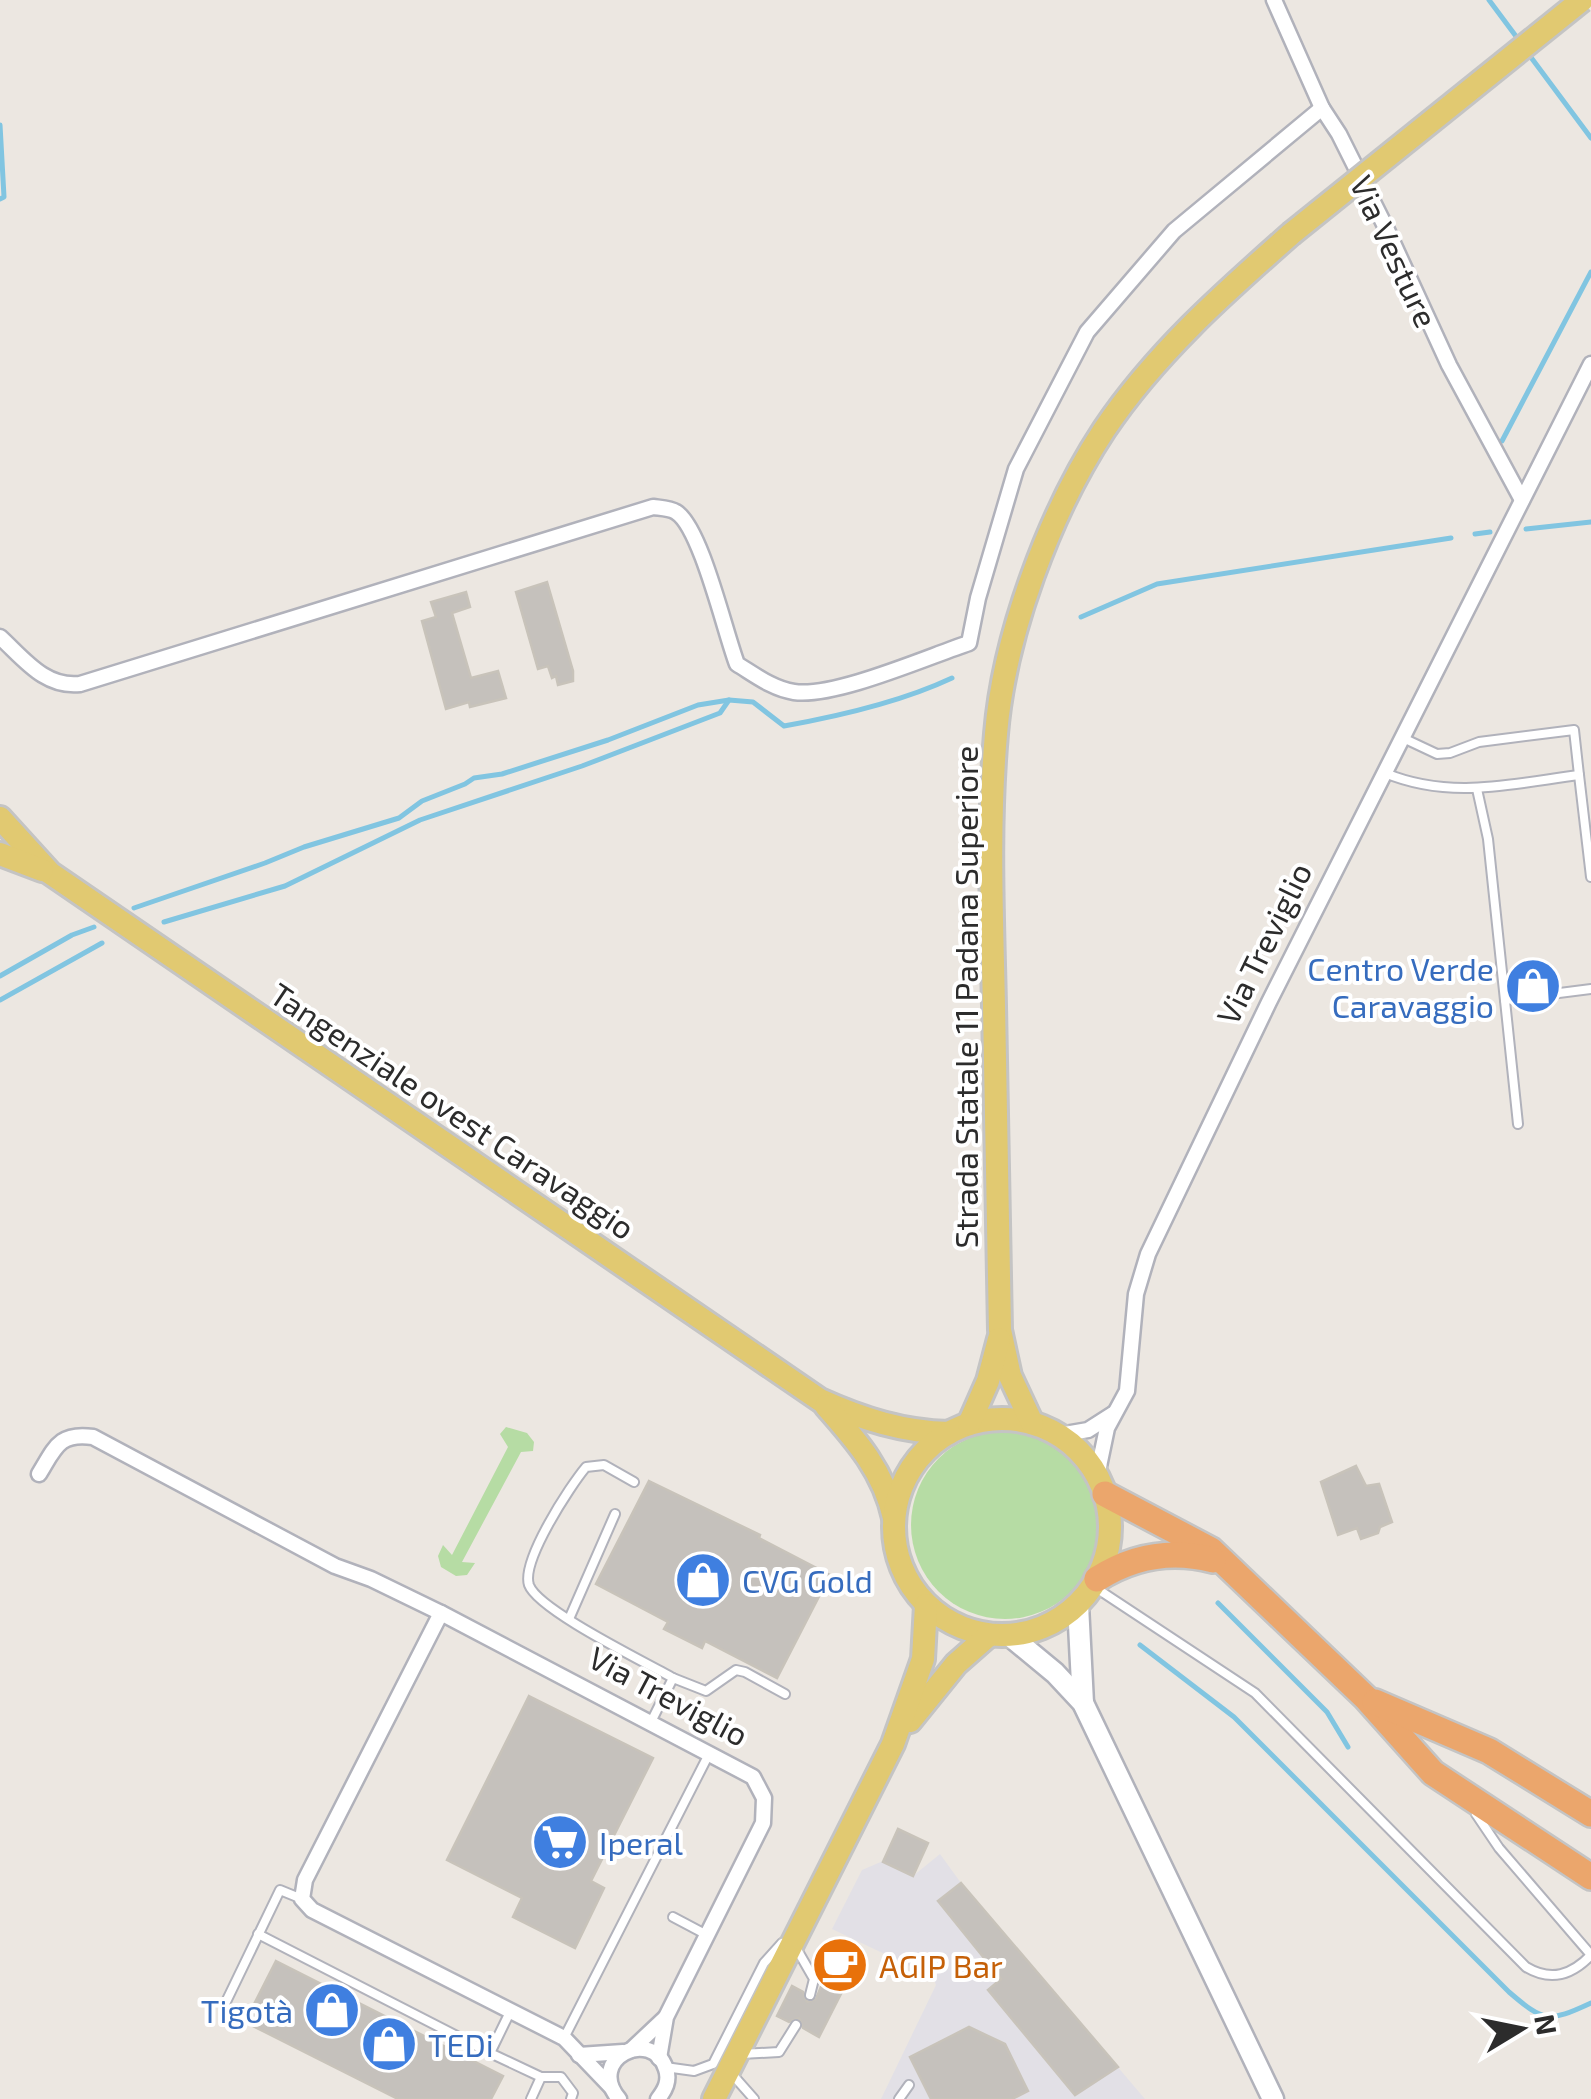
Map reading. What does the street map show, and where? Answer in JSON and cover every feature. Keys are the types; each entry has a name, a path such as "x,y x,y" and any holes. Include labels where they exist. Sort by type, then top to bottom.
{"highway":[{"path":"1101,1485 1198,1542 1227,1565 1366,1698 1432,1772 1591,1877"},
{"path":"1095,1583 1124,1564 1155,1555 1192,1555 1227,1565"},
{"path":"1366,1698 1489,1750 1591,1814"}],"main road":[{"name":"Strada Statale 11 Padana Superiore","path":"1032,1423 1010,1376 1000,1330 991,861 996,733 1008,662 1045,540 1102,433 1171,345 1290,234 1582,0"},
{"name":"Tangenziale ovest Caravaggio","path":"0,818 50,873 820,1400 888,1426 918,1432 959,1429"},
{"name":"Tangenziale ovest Caravaggio","path":"0,854 50,873"},
{"name":"Strada Statale 11 Padana Superiore","path":"959,1429 988,1381 1000,1330"},
{"name":"Tangenziale ovest Caravaggio","path":"820,1400 872,1460 895,1519"},
{"path":"893,1744 956,1664 999,1635 1053,1623 1078,1605 1095,1583 1110,1538 1101,1485 1081,1453 1059,1435 1032,1423 994,1419 959,1429 925,1452 907,1476 895,1519 900,1562 926,1605 959,1626 999,1635 1055,1673 1084,1702 1274,2099"},
{"path":"714,2099 893,1744 923,1660 926,1605"},
{"path":"1078,1605 1084,1702"}],"street":[{"name":"Via Vesture","path":"1274,0 1322,108 1387,230 1449,365 1522,500"},
{"path":"0,638 45,677 66,685 87,683 653,507 674,510 687,522 706,566 737,664 770,684 796,693 835,688 969,643 978,598 1016,470 1087,332 1174,231 1322,108"},
{"name":"Via Treviglio","path":"1101,1485 1102,1444 1130,1379 1136,1294 1148,1254 1269,1002 1591,364"},
{"path":"1059,1435 1088,1430 1114,1414"},
{"name":"Via Treviglio","path":"39,1474 62,1440 76,1435 92,1438 334,1566 441,1612 753,1778 765,1808 764,1823 666,2017"},
{"path":"441,1612 305,1880 302,1899 312,1910 564,2038 615,2095"},
{"path":"658,2099 667,2084 662,2062 666,2017"},
{"path":"615,2095 610,2070 666,2017"},
{"path":"579,2055 649,2051 662,2062"}],"lane":[{"path":"1402,738 1437,754 1479,742 1574,730 1591,877"},
{"path":"1385,773 1408,782 1478,789 1579,775"},
{"path":"1478,789 1488,839 1518,1124"},
{"path":"1505,1000 1591,989"},
{"path":"634,1482 604,1466 586,1467 573,1482 533,1556 527,1574 534,1594 569,1620 673,1678 706,1691 736,1670 785,1694"},
{"path":"569,1620 616,1514"},
{"path":"1095,1583 1255,1694 1526,1967 1558,1976 1578,1968 1591,1955 1499,1848 1462,1793"},
{"path":"651,1722 673,1678"},
{"path":"564,2038 710,1752"},
{"path":"224,2006 280,1890 302,1899"},
{"path":"662,2062 694,2070 713,2064 764,1964 805,1916"},
{"path":"673,1917 707,1936"},
{"path":"258,1934 490,2053 541,2076 562,2077 574,2093 570,2099"},
{"path":"792,1942 814,1979 810,1996"},
{"path":"490,2053 511,2011"},
{"path":"754,2099 732,2062 779,2052 796,2025"},
{"path":"531,2099 541,2076"},
{"path":"900,2099 909,2086"}],"shaded area":[{"path":"940,1854 1145,2099 881,2099 936,1985 933,1977 832,1929 862,1870 883,1861 913,1876"}],"green space":[{"path":"506,1427 527,1433 534,1442 533,1451 521,1452 462,1562 475,1563 467,1575 456,1576 441,1567 438,1556 443,1545 452,1555 508,1447 500,1434"},
{"path":"1005,1431 1041,1438 1072,1458 1092,1489 1099,1525 1092,1561 1072,1592 1041,1612 1005,1619 969,1612 938,1592 918,1561 911,1525 918,1489 938,1458 969,1438"}],"building":[{"path":"547,582 573,671 573,681 558,685 548,666 538,669 516,592"},
{"path":"466,592 470,607 452,613 471,678 498,671 506,698 446,709 422,621 436,617 431,602"},
{"path":"1356,1466 1366,1486 1379,1484 1392,1522 1361,1539 1357,1528 1338,1535 1321,1482"},
{"path":"649,1481 760,1535 759,1538 830,1575 777,1678 705,1641 702,1648 664,1629 668,1622 596,1584"},
{"path":"529,1696 653,1758 591,1881 604,1888 575,1948 513,1917 522,1898 447,1860"},
{"path":"898,1829 928,1843 913,1876 883,1862"},
{"path":"961,1883 1118,2067 1075,2095 988,1990 1001,1979 938,1901"},
{"path":"828,1946 863,1963 852,1984 847,1982 819,2037 803,2028 799,2018 789,2022 777,2016 792,1986 803,1992 807,2002 816,1999 827,1972 818,1968"},
{"path":"276,1961 503,2076 491,2099 398,2099 245,2022"},
{"path":"969,2027 1005,2044 1028,2091 1012,2099 931,2099 910,2057"}],"waterway":[{"path":"1489,0 1521,43"},
{"path":"1527,52 1591,138"},
{"path":"0,125 4,197 0,199"},
{"path":"1502,441 1591,272"},
{"path":"1526,529 1591,522"},
{"path":"1475,534 1490,532"},
{"path":"1081,617 1157,584 1451,538"},
{"path":"164,922 285,886 420,820 582,766 720,713 729,700 753,702 784,726 870,707 952,678"},
{"path":"134,908 304,847 399,818 422,801 474,778 502,774 608,740 698,705 729,700"},
{"path":"0,976 72,935 94,927"},
{"path":"0,1000 102,943"},
{"path":"1218,1603 1327,1712 1348,1747"},
{"path":"1140,1645 1234,1717 1521,2002 1547,2016 1565,2014 1591,2003"}],"place":[{"name":"Centro Verde Caravaggio","path":"1533,986"},
{"name":"CVG Gold","path":"703,1580"},
{"name":"Iperal","path":"560,1842"},
{"name":"AGIP Bar","path":"840,1965"},
{"name":"Tigotà","path":"332,2010"},
{"name":"TEDi","path":"389,2044"}]}
